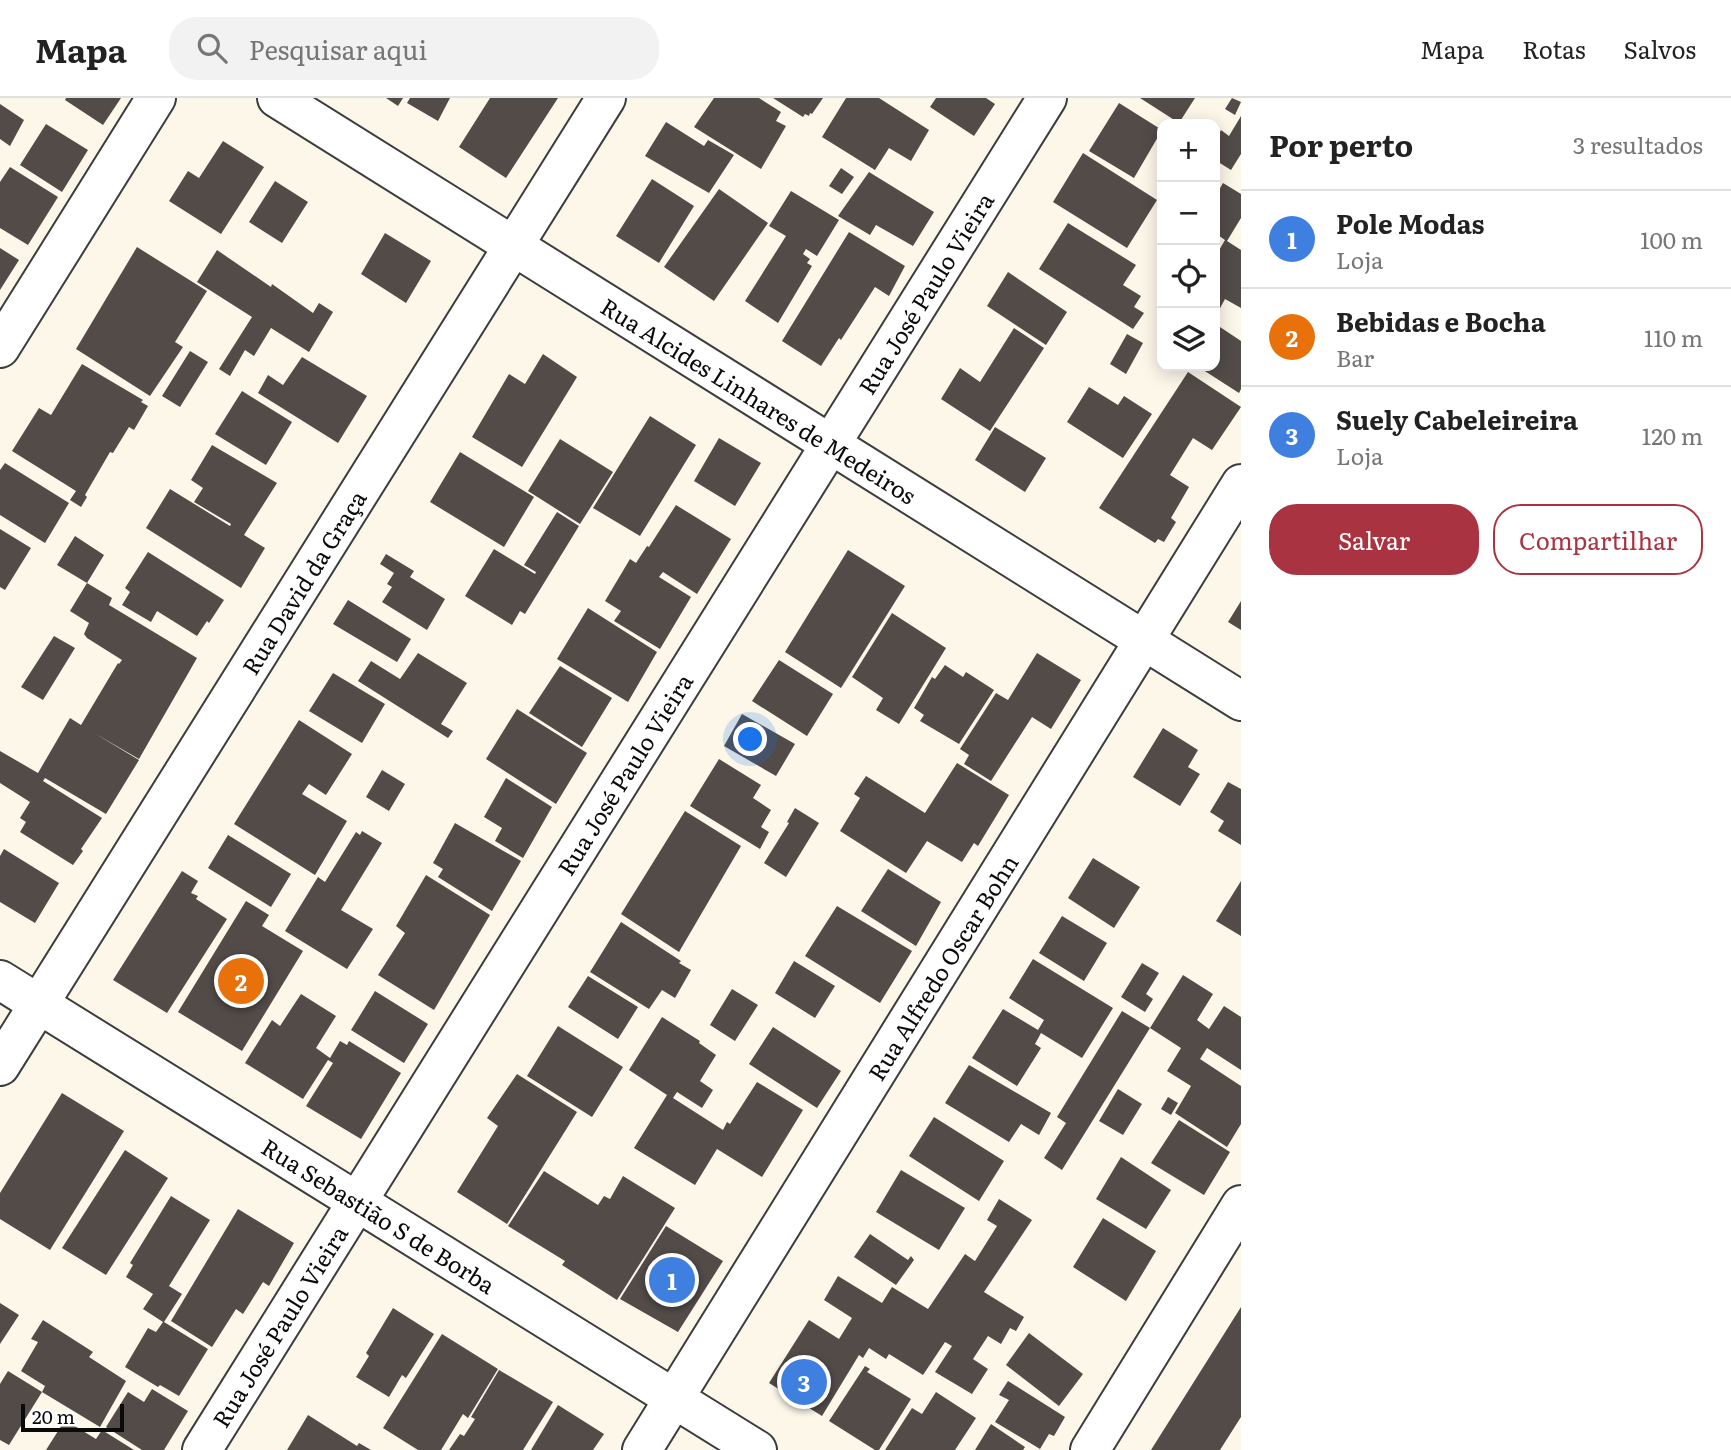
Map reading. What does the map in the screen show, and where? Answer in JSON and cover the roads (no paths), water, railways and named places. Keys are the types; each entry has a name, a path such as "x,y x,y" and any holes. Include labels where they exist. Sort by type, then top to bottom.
{"street":[{"path":"0,348 156,98"},
{"name":"Rua Alcides Linhares de Medeiros","path":"277,98 1241,701"},
{"name":"Rua David da Graça","path":"0,1066 606,98"},
{"name":"Rua José Paulo Vieira","path":"202,1450 1047,98"},
{"name":"Rua Alfredo Oscar Bohn","path":"642,1450 1241,484"},
{"name":"Rua Sebastião S de Borba","path":"0,980 757,1450"},
{"path":"1090,1450 1241,1205"}],"place":[{"name":"Bebidas e Bocha","path":"241,981"},
{"name":"Pole Modas","path":"672,1280"},
{"name":"Suely Cabeleireira","path":"804,1382"}]}
